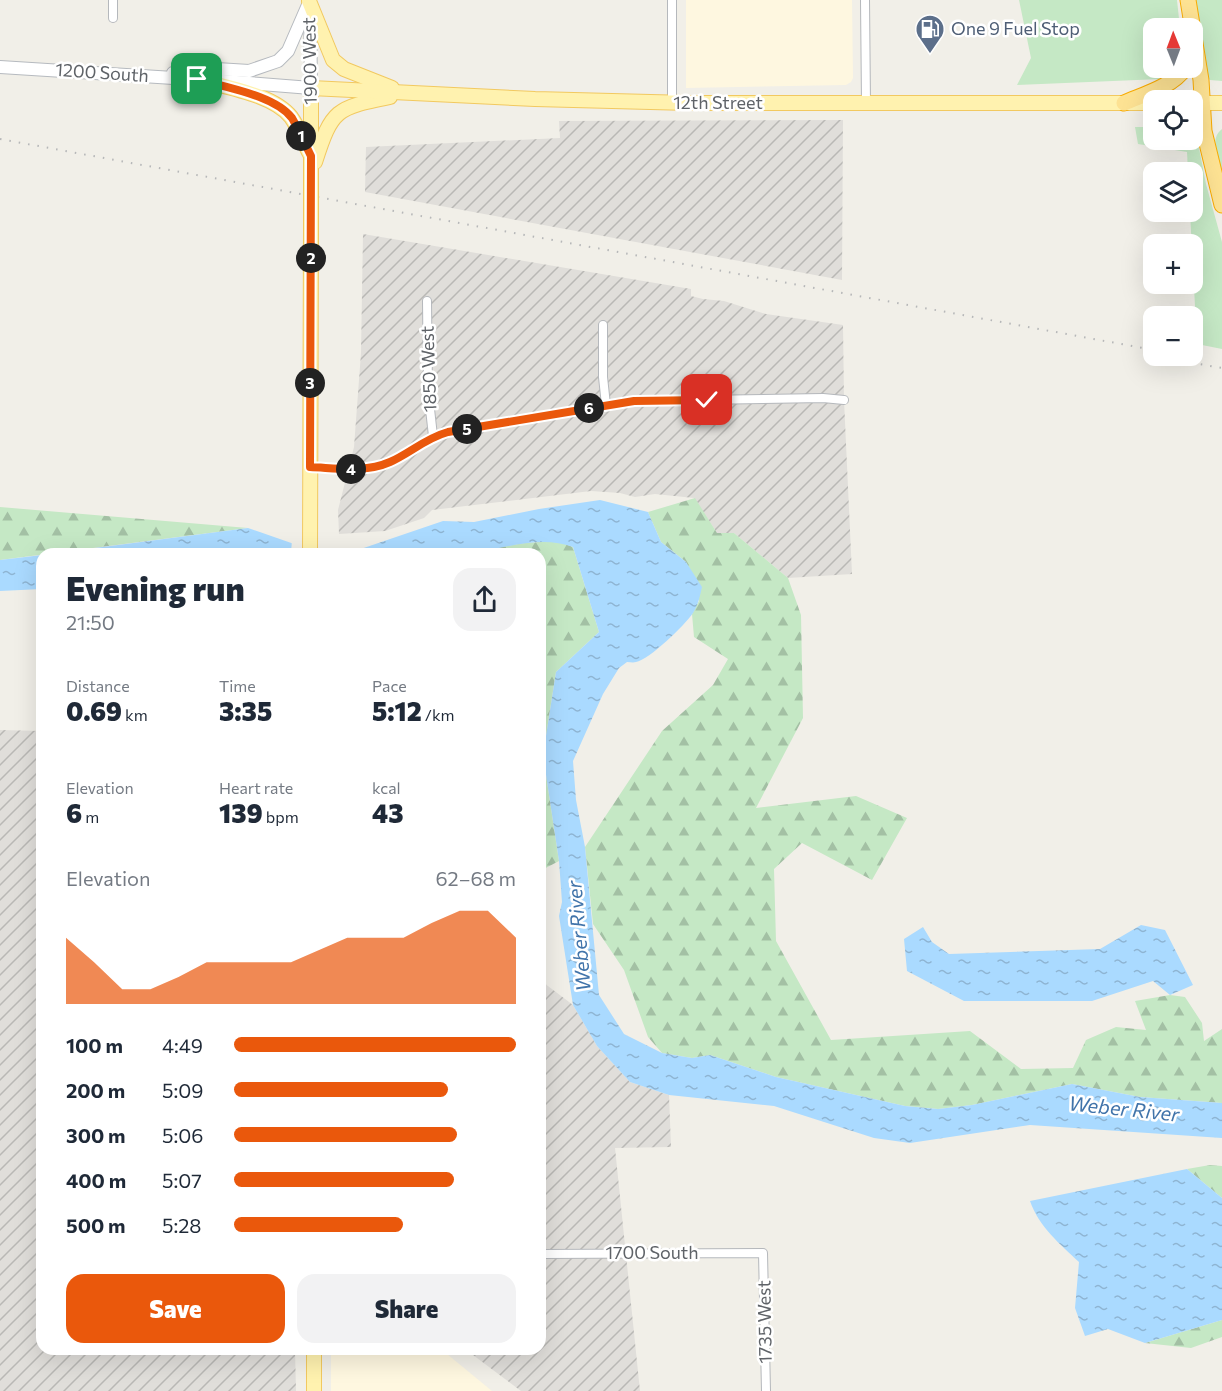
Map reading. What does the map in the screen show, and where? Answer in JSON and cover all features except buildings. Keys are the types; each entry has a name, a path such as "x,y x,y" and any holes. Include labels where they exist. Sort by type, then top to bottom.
{"highway":[{"path":"1186,18 1187,0"},
{"path":"1187,0 1201,80 1199,90"},
{"path":"1125,103 1176,78"},
{"path":"1203,127 1222,205"}],"main road":[{"path":"156,76 201,68 249,71 278,61 288,51 309,1"},
{"path":"309,1 333,60 344,69 408,93"},
{"name":"1900 West","path":"309,1 311,88 310,548"},
{"name":"1200 South","path":"0,67 311,88"},
{"path":"197,79 256,96 281,107 292,118 311,156"},
{"name":"12th Street","path":"311,88 672,103 1143,103"},
{"path":"311,176 325,132 338,114 352,106 408,93"},
{"path":"1203,103 1222,103"},
{"path":"314,1355 314,1391"}],"street":[{"path":"113,0 113,18"},
{"path":"672,0 672,103"},
{"path":"865,0 866,103"},
{"name":"1850 West","path":"427,301 428,392 433,436"},
{"path":"603,325 603,376 606,405"},
{"path":"310,467 371,468 390,462 433,436 448,432 634,401 823,398 844,400"},
{"name":"1700 South","path":"546,1254 764,1253"},
{"name":"1735 West","path":"764,1253 766,1391"}],"shaded area":[{"path":"686,0 852,0 853,78 846,85 686,88"},
{"path":"843,120 842,280 365,192 366,147 560,138 559,121"},
{"path":"363,234 691,289 691,296 724,301 766,314 843,325 852,574 788,578 734,533 717,533 694,498 655,494 635,497 620,493 591,491 432,510 424,518 385,531 339,534 338,510 354,447 361,353"},
{"path":"0,730 36,731 36,1355 295,1355 296,1391 0,1391"},
{"path":"546,985 573,1005 597,1046 630,1082 669,1095 671,1147 615,1148 640,1391 521,1391 473,1355 546,1355"},
{"path":"331,1355 448,1355 492,1391 331,1391"}],"green space":[{"path":"1019,0 1177,0 1179,18 1143,18 1143,78 1163,78 1161,79 1017,85 1031,58"},
{"path":"1195,0 1222,0 1222,81 1210,80 1206,75 1203,55 1203,18 1198,18"},
{"path":"1135,127 1143,127 1143,145 1138,144"},
{"path":"1222,129 1222,170 1215,143"},
{"path":"1175,150 1199,150 1202,162 1188,162 1187,152"},
{"path":"1203,169 1222,242 1222,349 1203,345 1203,306 1195,306 1194,294 1203,294 1203,234 1191,234 1191,222 1203,222"},
{"path":"695,498 717,533 734,533 788,578 801,615 803,718 756,808 856,796 907,818 872,880 802,843 774,869 776,941 831,1040 970,1031 1021,1069 1073,1068 1086,1040 1116,1027 1146,1030 1135,1001 1170,995 1185,997 1202,1023 1204,1041 1222,1029 1222,1103 1140,1097 1072,1084 972,1105 938,1109 905,1106 776,1077 710,1055 692,1058 662,1053 648,1037 624,970 593,924 585,847 662,731 713,685 728,659 694,637 692,614 699,601 686,562 661,542 648,512"},
{"path":"0,507 248,528 93,548 36,548 36,555 0,560"},
{"path":"558,541 573,547 599,632 556,672 546,736 546,548 495,548"},
{"path":"546,775 559,861 546,868"},
{"path":"1210,1165 1222,1166 1222,1198 1187,1169"},
{"path":"1222,1320 1222,1337 1191,1348 1145,1343"}],"water":[{"name":"Weber River","path":"600,500 648,512 661,542 686,562 702,587 693,613 675,633 642,660 627,662 619,668 603,694 573,761 576,800 585,847 599,995 624,1034 662,1053 692,1058 710,1055 776,1077 905,1106 938,1109 972,1105 1072,1084 1140,1097 1222,1103 1222,1138 1030,1125 910,1143 874,1138 774,1106 669,1095 630,1082 597,1046 573,1005 559,916 562,902 559,861 546,775 546,736 556,672 599,632 573,547 545,542 501,548 364,548 443,521 474,522"},
{"path":"248,528 306,548 95,548"},
{"path":"36,556 36,589 0,591 0,560"},
{"path":"1141,925 1165,930 1193,985 1170,995 1153,981 1092,1001 964,1001 907,971 904,939 923,927 932,942 949,954 1100,949"},
{"path":"1187,1169 1222,1198 1222,1320 1145,1343 1108,1329 1085,1336 1075,1308 1079,1262 1044,1227 1030,1201"}],"pier":[{"path":"292,540 313,548 291,548"}],"railway":[{"path":"0,139 1143,348"},
{"path":"1203,365 1222,368"}],"place":[{"name":"One 9 Fuel Stop","path":"930,54"}],"route":[{"path":"197,79 256,96 281,107 292,118 311,156 310,467 371,468 390,462 433,436 606,405 634,401 707,400"}]}
